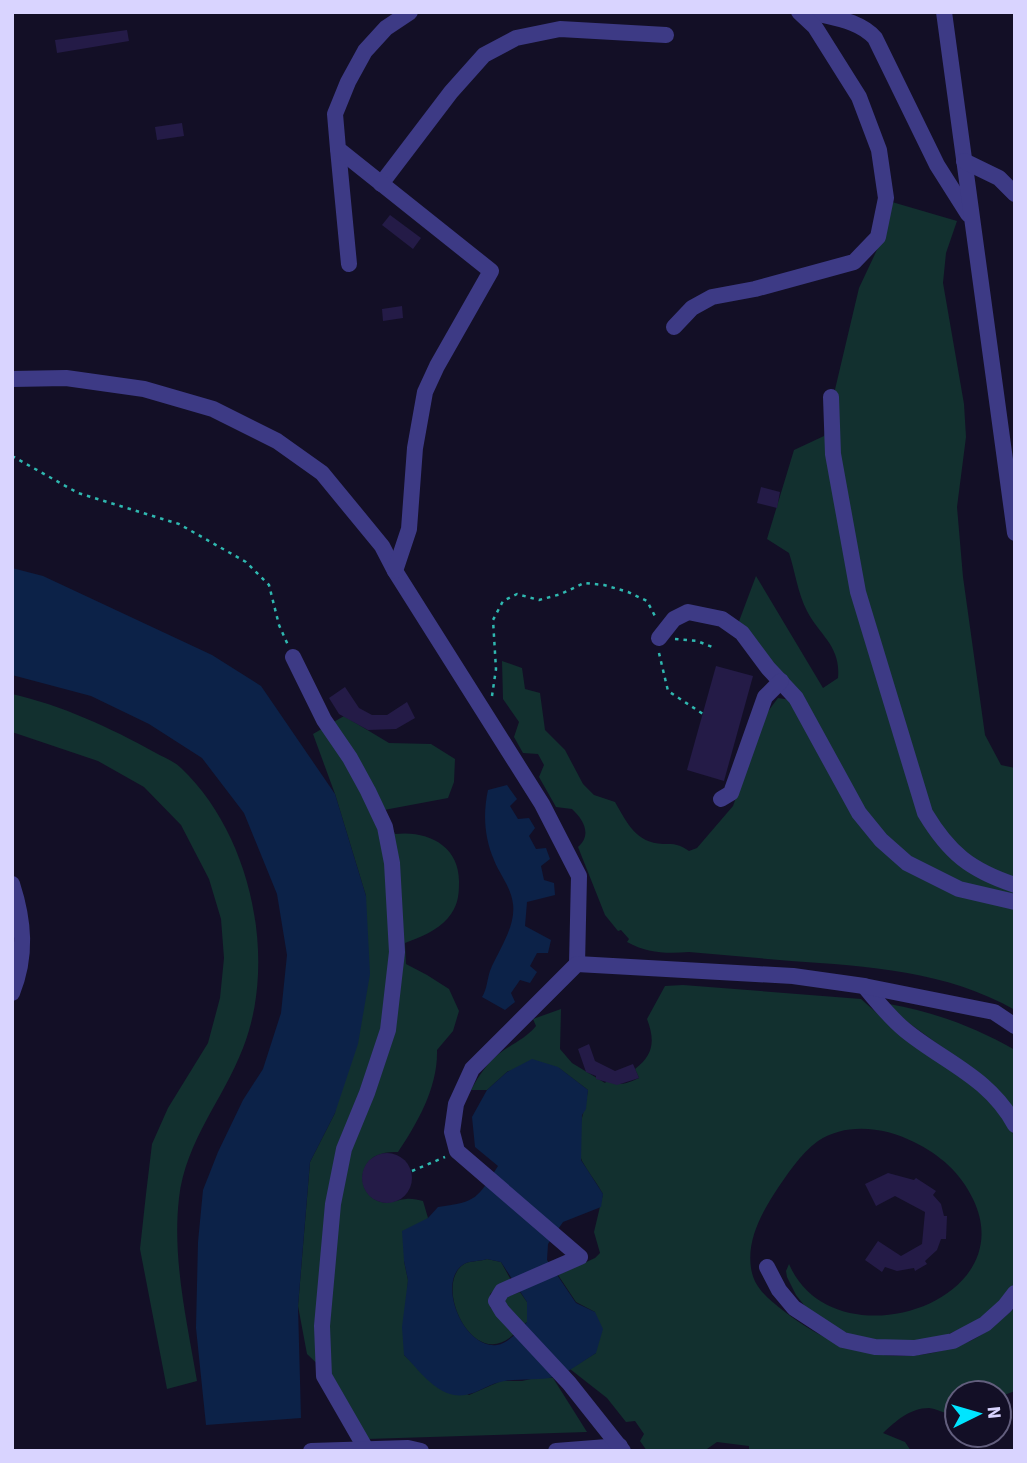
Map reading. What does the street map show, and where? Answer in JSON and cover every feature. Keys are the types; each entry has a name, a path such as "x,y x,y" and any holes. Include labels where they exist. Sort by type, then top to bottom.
{"street":[{"path":"349,264 335,114 365,51 386,28 410,12"},
{"path":"674,327 692,308 712,297 755,289 854,262 878,237 886,198 879,150 859,97 815,27 799,12"},
{"path":"811,12 855,24 875,38 937,165 972,219"},
{"path":"944,12 1015,533"},
{"path":"826,45 829,33 842,24 855,24"},
{"path":"381,184 451,92 484,55 516,38 561,29 666,35"},
{"path":"338,149 491,271 425,392 415,448 408,529 395,571"},
{"path":"964,161 999,178 1015,194"},
{"path":"12,379 66,378 144,388 213,409 276,441 321,473 382,546 395,571 542,804 579,876 576,964 472,1069 456,1104 452,1132 457,1151 580,1257 502,1291 496,1301 622,1448"},
{"path":"831,397 833,454 858,592 925,813 940,839 957,857 1015,885"},
{"path":"659,638 674,619 688,612 722,619 742,633 796,698 859,813 881,840 907,863 959,889 1015,902"},
{"path":"293,657 324,720 368,791 385,827 392,863 397,952 388,1030 367,1093 344,1149 334,1204 322,1326 324,1376 366,1449"},
{"path":"721,799 731,793 765,697 781,681"},
{"path":"12,884 19,905 23,935 21,966 12,993"},
{"path":"576,964 793,976 864,986 994,1012 1015,1026"},
{"path":"864,986 905,1030 978,1080 1003,1107 1015,1125"},
{"path":"767,1267 779,1290 794,1308 843,1340 874,1347 914,1348 953,1340 985,1324 1015,1293"},
{"path":"311,1451 408,1448 421,1451"},
{"path":"556,1451 622,1448"}],"path":[{"path":"12,456 78,494 180,524 247,562 269,585 279,625 293,657"},
{"path":"489,719 496,669 494,620 503,601 517,594 539,600 561,594 583,583 604,585 647,601 656,613 660,659 668,691 702,714"},
{"path":"659,638 697,641 715,648"},
{"path":"412,1171 457,1151"}],"green space":[{"path":"892,202 957,221 946,253 943,283 964,404 966,437 957,507 963,577 985,735 1001,765 1015,768 1015,897 970,887 913,860 874,824 738,624 756,576 823,688 838,678 833,649 804,604 789,553 767,539 794,450 824,436 859,288 883,237"},
{"path":"502,661 522,668 525,689 540,693 545,730 565,750 583,784 594,795 615,802 639,836 654,843 677,845 689,851 697,848 733,806 766,714 778,698 791,700 877,843 1015,907 1015,1010 962,987 906,973 848,965 689,952 657,952 627,942 629,939 621,930 618,931 605,915 578,847 585,838 583,823 572,809 556,807 539,777 544,765 538,754 523,753 514,737 519,722 503,699"},
{"path":"12,694 85,718 121,734 178,766 205,795 225,827 241,862 251,899 257,938 258,976 253,1013 235,1067 189,1157 179,1198 179,1267 197,1381 167,1389 140,1249 146,1194 152,1144 168,1108 208,1043 220,998 224,958 221,919 209,879 181,825 144,787 98,761 12,732"},
{"path":"344,716 389,743 431,744 455,759 454,782 448,798 384,810 395,834 407,833 430,838 448,850 458,870 459,883 454,910 444,923 405,943 406,964 449,989 459,1011 453,1031 437,1050 430,1091 405,1141 398,1152 373,1157 364,1169 363,1176 363,1184 371,1197 385,1203 408,1199 423,1201 428,1218 404,1261 408,1280 404,1355 416,1366 469,1395 501,1381 553,1378 587,1432 367,1439 327,1373 307,1354 298,1306 310,1162 335,1113 366,896 335,794 313,734"},
{"path":"683,985 861,999 906,1039 977,1089 1001,1114 1015,1137 1015,1283 996,1307 971,1324 944,1336 922,1341 892,1342 862,1338 841,1331 812,1315 796,1295 787,1277 789,1264 811,1295 843,1311 880,1316 916,1309 949,1292 972,1268 982,1236 968,1189 941,1159 914,1142 891,1133 853,1129 829,1135 811,1146 788,1173 764,1211 753,1239 750,1258 755,1282 768,1298 785,1312 826,1338 870,1353 916,1355 963,1344 990,1328 1015,1308 1015,1391 1013,1392 1013,1379 943,1379 943,1412 929,1408 916,1410 883,1433 905,1442 911,1451 749,1451 749,1446 717,1442 704,1451 647,1451 640,1441 644,1434 635,1421 626,1422 607,1398 570,1369 596,1353 595,1312 576,1302 558,1275 595,1258 600,1253 594,1232 603,1194 582,1161 579,1144 588,1090 559,1068 508,1071 487,1090 471,1090 494,1058 536,1026 533,1019 561,1009 560,1049 572,1063 605,1083 607,1081 623,1084 639,1078 635,1069 649,1053 652,1040 647,1019 665,986"},
{"path":"889,1004 954,1021 1015,1050 1015,1111 986,1079 902,1018"},
{"path":"487,1259 501,1262 511,1280 490,1294 490,1307 514,1334 499,1343 484,1343 471,1334 461,1321 455,1304 453,1287 456,1273 466,1263"},
{"path":"520,1292 527,1302 527,1322 522,1326 504,1304 506,1297"}],"water":[{"path":"12,568 43,576 212,655 261,686 335,794 366,896 370,974 358,1044 335,1113 310,1162 298,1306 301,1418 206,1425 196,1328 198,1242 203,1190 243,1100 263,1069 281,1013 287,955 277,894 244,813 202,758 149,724 91,696 12,675"},
{"path":"507,785 517,799 510,806 518,819 529,818 535,828 529,836 536,849 546,848 550,859 541,866 544,880 554,883 555,895 527,902 525,926 551,940 548,953 537,953 530,966 537,972 530,983 520,980 511,993 515,1002 505,1010 482,997 490,971 509,930 513,913 510,892 496,866 485,825 488,790"},
{"path":"532,1059 558,1067 588,1090 586,1109 582,1115 581,1160 603,1194 601,1207 563,1222 548,1244 547,1260 576,1303 595,1312 603,1329 596,1353 559,1375 506,1381 472,1393 454,1395 439,1389 404,1355 402,1327 408,1280 402,1231 428,1218 438,1207 461,1203 475,1197 491,1177 498,1166 475,1147 472,1117 487,1090 507,1072","holes":["487,1259 501,1262 527,1302 527,1322 506,1342 497,1345 485,1344 473,1336 457,1312 453,1283 457,1271 466,1263"]}],"building":[{"path":"127,30 129,41 57,53 55,40"},
{"path":"182,123 184,136 157,140 155,127"},
{"path":"390,215 421,238 413,249 382,225"},
{"path":"402,306 403,318 383,321 382,309"},
{"path":"761,487 780,492 777,508 757,503"},
{"path":"716,666 753,676 724,781 687,770"},
{"path":"345,687 359,708 372,715 387,715 407,702 415,718 396,729 368,730 339,714 329,698"},
{"path":"589,1044 595,1061 615,1071 633,1064 639,1078 617,1085 596,1079 596,1076 586,1072 578,1049"},
{"path":"387,1153 405,1160 412,1178 405,1196 387,1203 369,1196 362,1178 369,1160"},
{"path":"888,1173 914,1180 916,1178 936,1191 933,1195 941,1204 944,1216 947,1216 946,1239 941,1239 937,1250 925,1261 927,1264 915,1271 914,1268 897,1271 885,1267 882,1272 865,1260 878,1241 901,1256 922,1244 925,1212 895,1196 876,1206 865,1184"}]}
